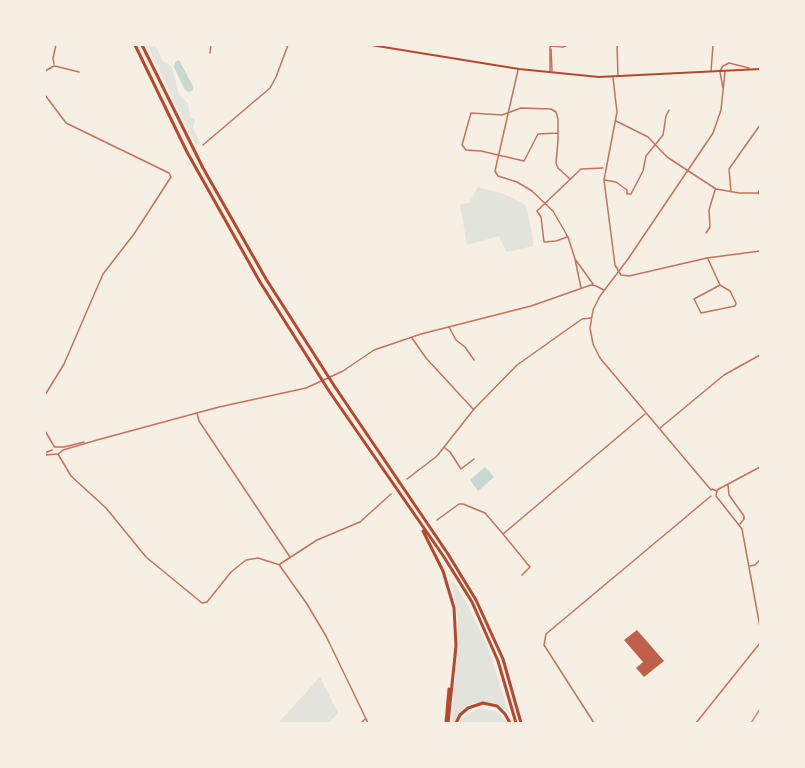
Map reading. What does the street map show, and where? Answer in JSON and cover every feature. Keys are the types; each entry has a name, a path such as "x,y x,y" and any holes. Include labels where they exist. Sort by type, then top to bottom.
{"highway":[{"path":"135,45 177,134 238,246 329,391 455,575 482,622 502,670 516,723"},
{"path":"142,45 203,168 255,260 476,600 503,659 521,723"},
{"path":"418,521 440,563 453,601 456,636 451,684 448,691 447,723"},
{"path":"456,723 460,715 468,708 483,703 500,708 510,723"}],"main road":[{"path":"371,45 519,69 613,77 760,69"}],"street":[{"path":"55,66 53,58 56,45"},
{"path":"210,52 211,45"},
{"path":"203,145 270,88 288,45"},
{"path":"551,73 551,46 567,45"},
{"path":"617,45 618,76"},
{"path":"711,72 713,45"},
{"path":"723,88 720,71 723,66 729,63 753,70"},
{"path":"45,71 55,66 79,72"},
{"path":"519,69 494,168 497,175 528,188 546,202 560,220 575,259 581,289"},
{"path":"711,496 711,490 596,351 591,335 591,318 594,307 604,290 619,272 713,133 721,110 725,71"},
{"path":"613,77 617,112 604,180 615,265 619,272 623,276 629,276 707,258 760,251"},
{"path":"45,95 66,123 169,173 171,178 103,274 64,364 45,395"},
{"path":"558,133 538,135 524,160 466,150 462,147 471,113 501,115 521,108 551,109 558,117 558,133 557,166 570,179"},
{"path":"604,180 615,182 627,190 627,194 631,194 640,178 646,156 663,135 669,110"},
{"path":"616,121 648,137 667,157 716,189 759,194 760,189"},
{"path":"731,192 729,170 760,125"},
{"path":"568,237 544,242 541,218 537,212 583,168 605,168"},
{"path":"627,190 633,189"},
{"path":"706,233 710,227 709,204 716,189"},
{"path":"707,258 720,285 730,291 736,303 735,306 701,314 694,299 720,285"},
{"path":"575,259 594,285 604,290"},
{"path":"45,454 53,448 60,449 96,440 249,399 292,392 338,373 374,350 448,326 531,306 594,285"},
{"path":"407,479 434,459 474,409 525,358 582,319 591,318"},
{"path":"448,326 456,340 465,347 474,360"},
{"path":"412,337 423,355 474,409"},
{"path":"659,428 724,375 760,356"},
{"path":"197,413 199,421 290,557"},
{"path":"503,534 646,413"},
{"path":"45,431 54,453"},
{"path":"444,447 461,469 474,459"},
{"path":"58,454 60,449"},
{"path":"45,454 58,454 68,473 106,508 146,557 202,603 207,602 231,572 246,560 255,557 280,565 326,636 368,723"},
{"path":"711,490 717,491 760,467"},
{"path":"728,484 729,495 744,516 740,524"},
{"path":"716,496 717,491"},
{"path":"280,565 324,537 360,522 391,494"},
{"path":"594,723 544,645 546,634 711,496 716,496 740,524 760,627"},
{"path":"437,520 459,504 485,513 530,567 522,574"},
{"path":"749,566 755,565 760,560"},
{"path":"696,723 760,643"},
{"path":"361,723 366,719"}],"shaded area":[{"path":"147,45 155,45 163,61 173,70 179,95 188,103 190,117 195,119 193,128 200,143 196,145"},
{"path":"179,60 193,86 193,90 189,92 185,90 174,67 175,62"},
{"path":"478,187 504,194 524,204 527,208 534,246 506,252 499,236 467,245 460,204 469,203"},
{"path":"485,467 494,477 478,491 470,480"},
{"path":"451,578 466,602 488,647 509,713 500,705 489,702 472,703 464,708 452,723 458,620"},
{"path":"320,677 338,713 329,723 278,723"},
{"path":"481,708 496,711 508,723 459,723 467,714"}],"building":[{"path":"637,630 664,661 644,677 636,668 643,662 624,640"}],"railway":[{"path":"751,723 760,709"}]}
